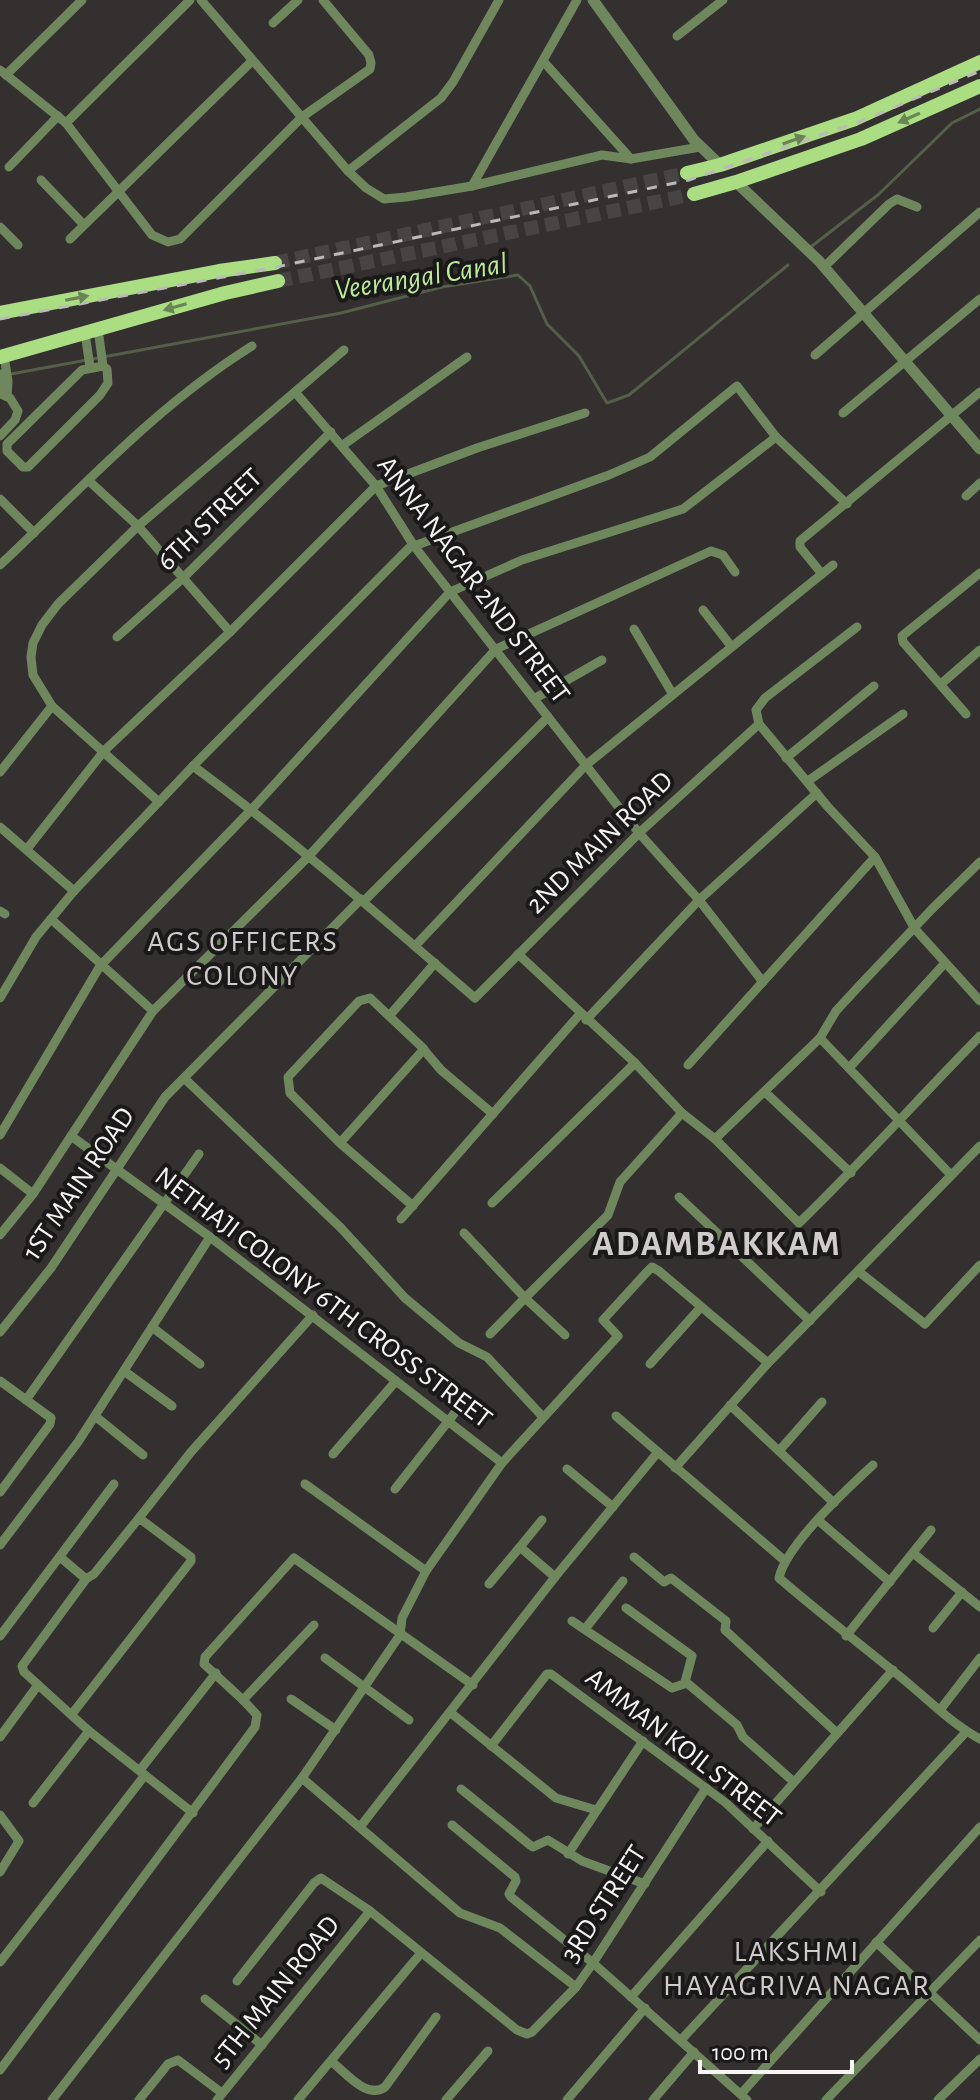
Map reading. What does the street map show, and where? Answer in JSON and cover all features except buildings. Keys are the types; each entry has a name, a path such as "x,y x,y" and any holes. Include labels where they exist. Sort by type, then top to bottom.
{"main road":[{"path":"687,173 720,165 855,119 980,62"},
{"path":"694,194 861,139 980,86"},
{"path":"855,119 861,139"},
{"path":"0,313 275,263"},
{"path":"219,271 225,293"},
{"path":"3,368 92,331 278,281"}],"street":[{"path":"82,0 3,73 62,120 152,235 168,242 180,239 302,117 370,69 369,55 323,0"},
{"path":"9,167 190,0"},
{"path":"201,0 348,171 384,199 472,186 602,155 631,159 700,147"},
{"path":"273,23 298,0"},
{"path":"348,171 441,98 499,0"},
{"path":"472,186 577,0"},
{"path":"593,0 700,147 720,165"},
{"path":"677,36 723,0"},
{"path":"70,239 252,61"},
{"path":"543,61 631,159"},
{"path":"41,180 84,225"},
{"path":"736,182 821,264 980,449"},
{"path":"821,264 897,199 917,207"},
{"path":"815,355 980,212"},
{"path":"0,227 18,245"},
{"path":"843,413 980,299"},
{"path":"92,331 109,379 100,395 28,467 23,467 9,454 7,444 89,361 92,331"},
{"path":"0,565 164,409 207,375 252,346"},
{"path":"159,802 52,706 33,675 33,643 58,604 138,526 344,350"},
{"path":"343,445 467,357"},
{"path":"89,361 102,359"},
{"path":"0,436 15,420 18,411 3,395 3,368"},
{"path":"0,998 36,937 74,891 193,766 414,545 609,475 650,457 737,386 776,437 847,504"},
{"name":"ANNA NAGAR 2ND STREET","path":"295,392 376,486 414,545 450,592 639,833 699,900 763,982"},
{"path":"822,574 800,547 800,541 980,392"},
{"path":"27,849 104,751 230,632 376,486 477,448 585,413"},
{"name":"6TH STREET","path":"117,637 182,579 331,432"},
{"path":"0,1135 100,966 252,809 450,592 522,560 683,509 776,437"},
{"path":"89,481 138,526 230,632"},
{"path":"966,496 980,483"},
{"path":"0,499 34,533"},
{"path":"0,1235 33,1194 153,1011 308,857 496,649 711,551 723,555 735,572"},
{"path":"415,946 586,765 833,565"},
{"path":"966,714 903,642 902,636 980,573"},
{"path":"703,610 731,646"},
{"path":"857,627 765,698 756,710 759,724 875,857 915,929 980,1001"},
{"path":"634,629 672,693"},
{"path":"941,684 980,650"},
{"path":"534,699 602,660"},
{"path":"786,758 874,686"},
{"path":"0,772 52,706"},
{"path":"808,781 903,714"},
{"name":"1ST MAIN ROAD","path":"0,1332 51,1268 165,1097 548,717"},
{"name":"2ND MAIN ROAD","path":"435,963 475,998 639,833 759,724"},
{"path":"193,766 252,809 435,963 390,1015"},
{"path":"401,1219 583,1017 699,900 817,793"},
{"path":"0,827 74,891"},
{"path":"688,1065 875,857"},
{"path":"715,1139 820,1038 836,1011 979,865"},
{"path":"51,919 153,1011"},
{"path":"518,954 635,1063 682,1113 715,1139 799,1223 851,1173 980,1036"},
{"path":"850,1067 945,963"},
{"path":"413,1206 340,1143 290,1093 288,1077 359,1001 370,998 441,1070 493,1114"},
{"path":"820,1038 951,1175"},
{"path":"340,1143 424,1050"},
{"path":"492,1203 635,1063"},
{"path":"184,1078 341,1228 405,1298 459,1343 487,1357 543,1417"},
{"path":"766,1093 851,1173"},
{"path":"490,1334 608,1215 620,1182 682,1113"},
{"name":"NETHAJI COLONY 6TH CROSS STREET","path":"71,1136 313,1315 502,1463"},
{"path":"675,1468 768,1363 980,1146"},
{"path":"29,1396 199,1154"},
{"path":"0,1168 33,1194"},
{"path":"679,1197 810,1321"},
{"path":"464,1233 565,1335"},
{"path":"0,1545 95,1416 210,1237"},
{"path":"858,1271 925,1324 980,1265"},
{"path":"52,2100 302,1778 400,1635 402,1618 426,1571 502,1463 618,1336 603,1320 652,1267 768,1363"},
{"path":"650,1364 701,1307"},
{"path":"193,1813 89,1731 24,1672 23,1663 86,1579 94,1574 191,1452 313,1315"},
{"path":"152,1327 200,1364"},
{"path":"124,1371 172,1406"},
{"path":"0,1381 29,1396 51,1421 0,1492"},
{"path":"333,1454 396,1381"},
{"path":"779,1451 822,1402"},
{"path":"395,1489 461,1405"},
{"path":"730,1405 834,1503"},
{"path":"95,1416 143,1455"},
{"path":"616,1416 785,1561"},
{"path":"360,1827 555,1577 658,1452"},
{"path":"873,1465 834,1503 785,1561 779,1578 846,1636 893,1670 966,1732 980,1739"},
{"path":"567,1469 613,1507"},
{"path":"0,1636 114,1484"},
{"path":"305,1484 426,1571"},
{"path":"72,1714 192,1559 139,1518"},
{"path":"489,1584 542,1520"},
{"path":"819,1521 890,1582"},
{"path":"846,1636 931,1530"},
{"path":"520,1547 555,1577"},
{"path":"913,1553 980,1607"},
{"path":"60,1557 86,1579"},
{"path":"634,1557 664,1582 671,1578 726,1621 725,1630 837,1733"},
{"path":"0,2070 255,1727 257,1715 204,1664 210,1649 294,1558 473,1685"},
{"path":"585,1629 623,1581"},
{"path":"933,1628 962,1592"},
{"path":"572,1621 669,1686 674,1688 685,1682 692,1656 626,1608"},
{"path":"243,1700 314,1625"},
{"path":"325,1658 409,1720"},
{"path":"940,1710 980,1658"},
{"path":"753,1829 893,1670"},
{"path":"0,1962 216,1673"},
{"name":"AMMAN KOIL STREET","path":"491,1746 549,1673 706,1788 821,1892"},
{"path":"685,1682 737,1725 743,1737 794,1782"},
{"path":"0,1737 38,1685"},
{"path":"291,1699 336,1730"},
{"path":"451,1713 556,1798 596,1810"},
{"path":"33,1803 89,1731"},
{"path":"681,2040 966,1732"},
{"path":"568,1854 643,1741"},
{"path":"302,1778 460,1913 500,1928 576,1987"},
{"name":"3RD STREET","path":"421,1953 517,2030 527,2034 537,2028 576,1987 706,1788"},
{"path":"461,1789 533,1847 548,1840 568,1854 645,1884"},
{"path":"0,1815 19,1841 0,1872"},
{"path":"452,1825 515,1877 509,1894 511,1897 593,1963 744,2097 876,1942 980,1827"},
{"path":"631,1997 768,1841"},
{"path":"237,1981 317,1879 325,1879 370,1911 421,1953 298,2100"},
{"name":"5TH MAIN ROAD","path":"219,2096 370,1911"},
{"path":"826,2100 980,1940"},
{"path":"876,1942 980,2040"},
{"path":"205,1999 262,2045"},
{"path":"567,2100 645,2008"},
{"path":"331,2061 369,2092 379,2092 436,2017"},
{"path":"446,2100 488,2051"},
{"path":"653,2100 694,2052"},
{"path":"938,2100 980,2059"},
{"path":"139,2100 168,2064 178,2060 219,2096"}],"waterway":[{"name":"Veerangal Canal","path":"812,246 879,194 952,123 980,109"},
{"name":"Veerangal Canal","path":"11,374 341,313 442,287 518,275 530,286 547,324 579,356 607,403 629,395 788,265"}],"tunnel":[{"path":"275,263 687,173"},
{"path":"278,281 694,194"}],"railway":[{"path":"0,319 276,267 689,180 864,120 980,71"}],"district":[{"name":"AGS OFFICERS COLONY","path":"243,959"},
{"name":"ADAMBAKKAM","path":"717,1244"},
{"name":"LAKSHMI HAYAGRIVA NAGAR","path":"797,1969"}]}
